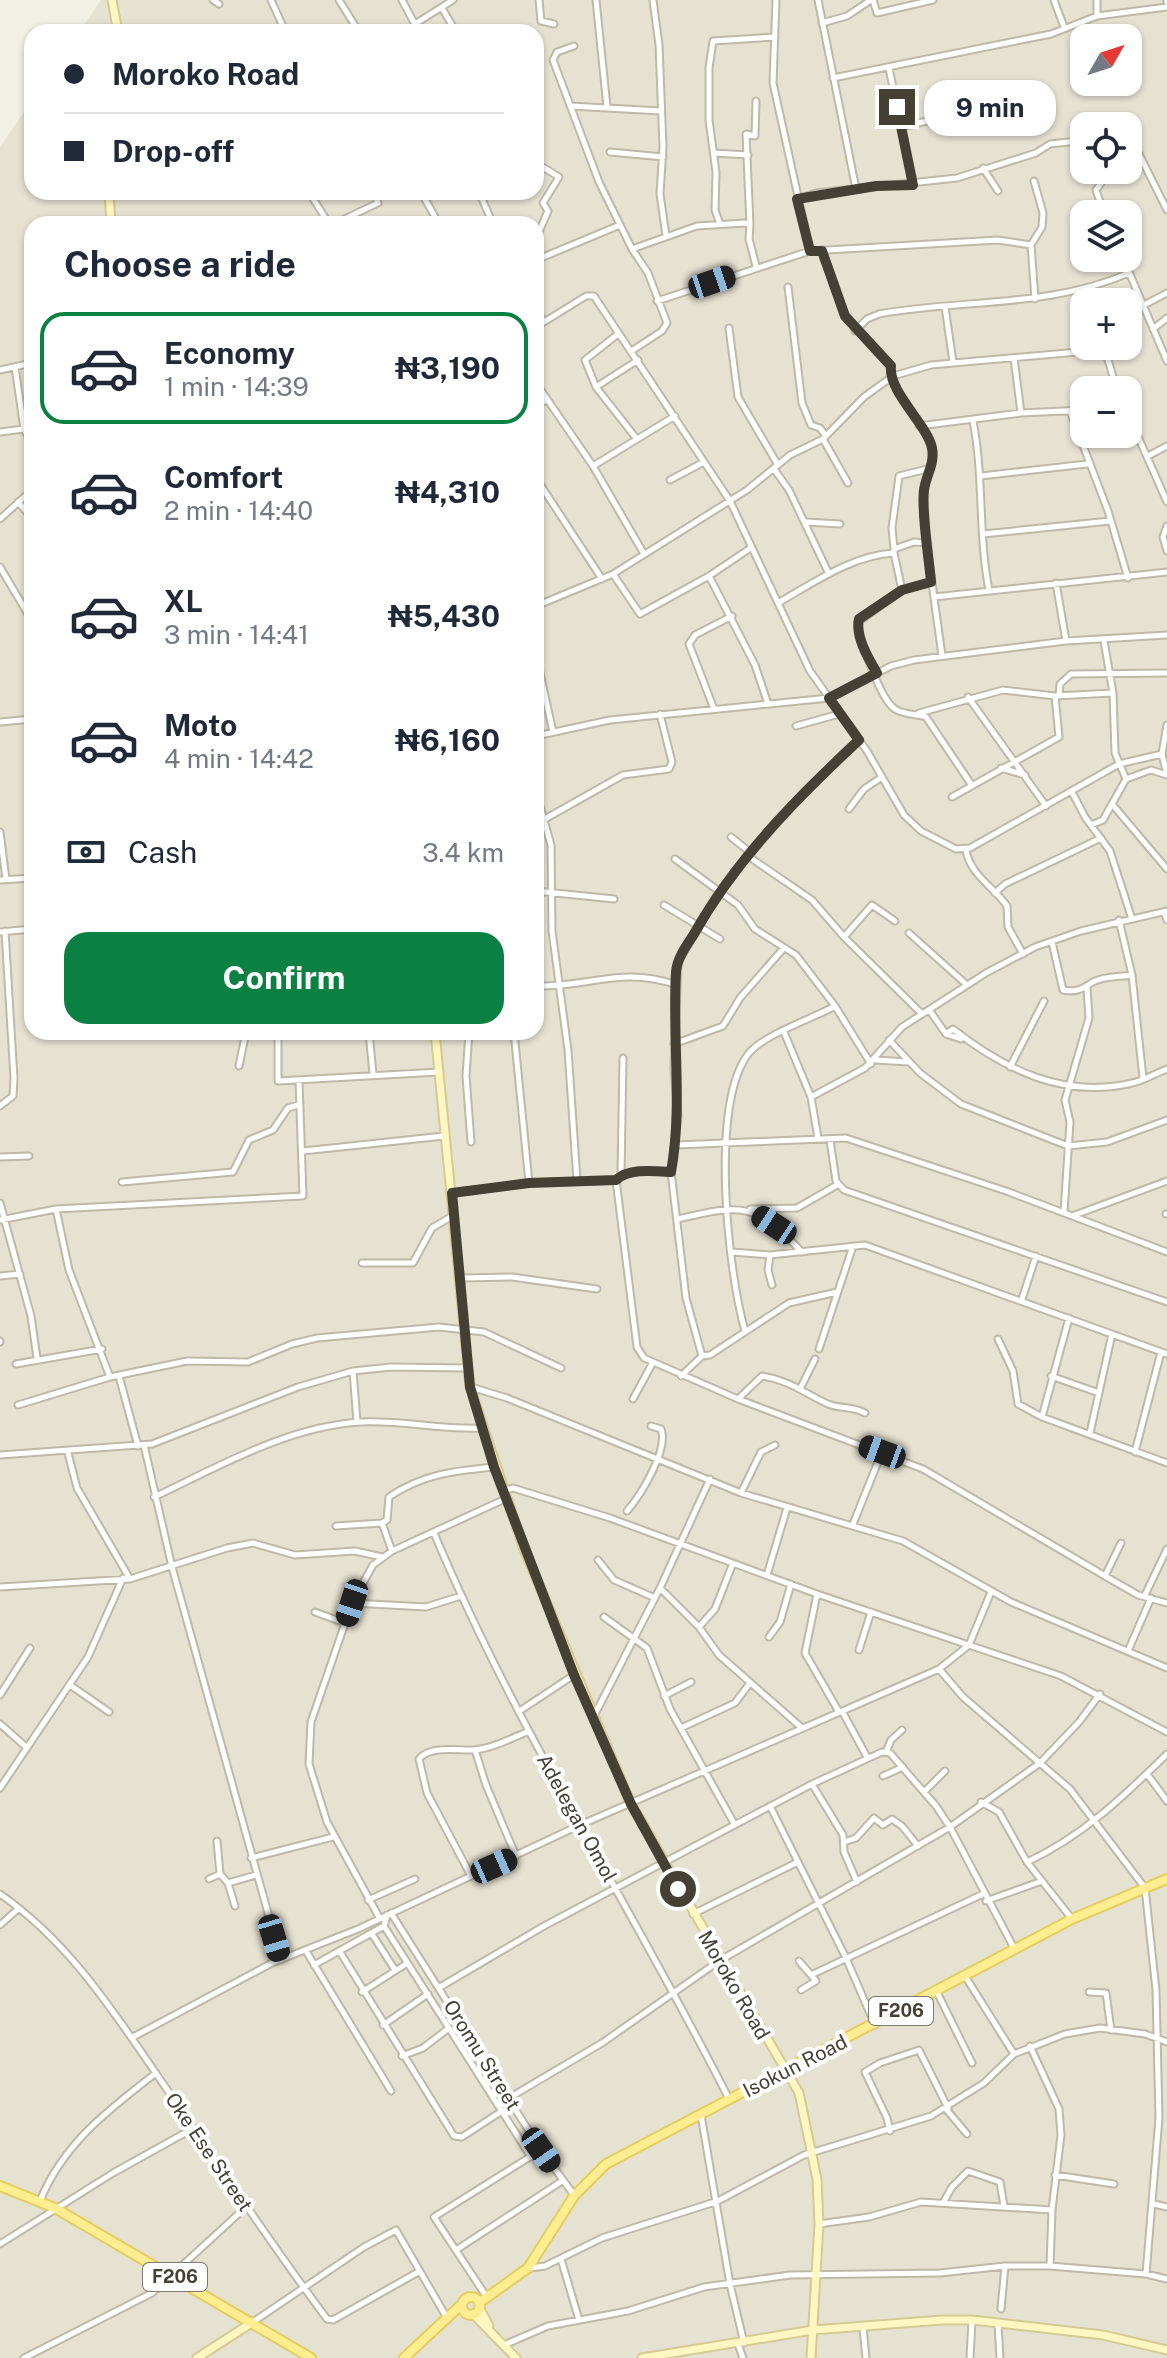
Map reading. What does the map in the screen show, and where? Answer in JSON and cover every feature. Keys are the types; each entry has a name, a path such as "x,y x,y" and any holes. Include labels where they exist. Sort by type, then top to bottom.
{"main road":[{"name":"Isokun Road","path":"476,2305 528,2268 574,2196 598,2170 632,2149 875,2025 1072,1919 1167,1879"},
{"path":"0,2186 38,2200"},
{"name":"F206","path":"38,2200 311,2358"},
{"name":"F206","path":"404,2358 465,2299 476,2305"},
{"name":"F206","path":"448,2317 476,2305"}],"street":[{"path":"112,0 116,24"},
{"path":"213,0 219,4"},
{"path":"271,0 282,24"},
{"path":"339,0 354,24"},
{"path":"402,0 415,24 453,0"},
{"path":"539,0 541,21 554,24"},
{"path":"596,0 607,107"},
{"path":"653,0 659,45 663,157 660,194 666,236"},
{"path":"776,0 773,83 810,251"},
{"path":"818,0 856,189"},
{"path":"822,23 847,16 872,0 877,13 933,0"},
{"path":"1054,0 1064,27"},
{"path":"1097,0 1097,16"},
{"path":"833,78 959,50 1051,34 1097,16 1167,3"},
{"path":"442,8 451,24"},
{"path":"720,224 715,210 708,88 713,41 775,37"},
{"path":"574,46 553,57 599,182 632,249 648,273 667,323 665,328 633,350"},
{"path":"889,68 913,185"},
{"path":"756,101 755,136 746,134 749,239 756,266"},
{"path":"902,127 994,105"},
{"path":"570,106 661,111"},
{"path":"797,199 957,178 1036,153 1050,144 1070,142"},
{"path":"610,152 663,157"},
{"path":"714,153 748,155"},
{"path":"1142,160 1167,210"},
{"path":"544,168 559,177 543,203 548,211 544,220"},
{"path":"983,168 998,191"},
{"path":"1034,181 1043,213 1040,231 1031,245 1035,299"},
{"path":"350,216 378,203 377,200"},
{"path":"544,257 620,225"},
{"path":"632,249 697,226 750,225"},
{"path":"657,301 756,266 810,251 998,240 1031,245"},
{"path":"822,251 845,316 855,331 891,366 893,376 931,445 932,468 924,490 931,582 942,656"},
{"path":"855,331 867,319 879,314 1035,299 1094,288 1129,273 1167,361"},
{"path":"788,287 802,403 811,425 820,428 848,483"},
{"path":"1144,305 1167,293"},
{"path":"544,322 591,295 633,350 730,501 749,549 810,671 859,740 911,824 956,849 966,850 1119,764 1162,754"},
{"path":"945,307 953,362"},
{"path":"1153,329 1167,318"},
{"path":"729,328 738,397 806,522 829,574"},
{"path":"618,334 585,358 596,387 620,422 636,438"},
{"path":"544,602 613,574 730,501 801,448 825,437 864,397 893,376 953,362 1104,351 1112,376"},
{"path":"1014,358 1021,413"},
{"path":"596,387 638,360"},
{"path":"0,370 24,365"},
{"path":"0,432 24,429 15,367"},
{"path":"544,397 593,466 644,554"},
{"path":"919,426 1021,413 1070,411"},
{"path":"593,466 675,416"},
{"path":"973,421 981,476 989,590"},
{"path":"1142,443 1167,502"},
{"path":"1148,456 1167,446"},
{"path":"1083,448 1128,578"},
{"path":"670,480 704,462"},
{"path":"981,476 1088,464"},
{"path":"902,590 892,528 899,476 932,468"},
{"path":"544,490 602,579"},
{"path":"0,519 24,497"},
{"path":"18,502 24,509"},
{"path":"983,534 1110,521"},
{"path":"806,522 840,524"},
{"path":"1167,526 1163,537 1167,551"},
{"path":"778,603 829,574 914,542 928,543"},
{"path":"613,574 640,614 709,576 749,549"},
{"path":"0,567 24,608"},
{"path":"934,597 1167,572"},
{"path":"709,576 732,616 764,685 768,704"},
{"path":"931,582 902,590 858,622 867,655 891,706 928,719 971,784"},
{"path":"1056,583 1066,641"},
{"path":"714,709 689,644 695,635 732,616"},
{"path":"544,734 592,722 829,698 877,673 914,660 1066,641 1167,635"},
{"path":"1104,641 1113,693 1113,735 1119,764 1126,779"},
{"path":"952,797 1060,735 1057,696 1060,684 1067,676 1167,673"},
{"path":"544,686 553,732"},
{"path":"914,715 968,697 1003,690 1057,696 1113,693"},
{"path":"968,697 1046,806"},
{"path":"577,1181 550,890 551,845 545,816 623,775 669,769 672,762 660,714"},
{"path":"796,726 839,714"},
{"path":"0,722 24,720"},
{"path":"1167,725 1162,754 1167,776"},
{"path":"702,1356 686,1298 671,1172 676,1145 674,1044 678,962 719,892 804,792 859,740"},
{"path":"1000,767 1025,775"},
{"path":"1091,825 1103,820 1126,779 1151,770 1167,776"},
{"path":"849,809 864,789 882,777"},
{"path":"1072,792 1110,851 1131,916"},
{"path":"1112,804 1167,869"},
{"path":"0,832 3,880 24,879"},
{"path":"731,837 812,900 844,937 921,1013"},
{"path":"995,894 1005,884 1101,838"},
{"path":"966,850 967,859 1007,906 1008,927 1023,954"},
{"path":"675,859 745,911 755,929 796,955 873,1062"},
{"path":"544,890 614,899"},
{"path":"664,905 720,939"},
{"path":"844,937 872,905 895,921"},
{"path":"811,1097 873,1062 889,1040 921,1013 930,1011 967,985 1023,954 1131,916 1166,911 1167,920"},
{"path":"1119,920 1132,975 1143,1078"},
{"path":"0,1106 13,1096 14,1078 2,931 24,930"},
{"path":"909,933 967,985"},
{"path":"1052,942 1063,990 1087,988 1095,981 1132,975"},
{"path":"674,1044 723,1026 740,998 783,949"},
{"path":"544,986 636,974 677,985"},
{"path":"0,982 8,982"},
{"path":"1064,1212 1070,1122 1065,1100 1089,1018 1087,988"},
{"path":"1010,1067 1044,1001"},
{"path":"745,1331 737,1304 726,1208 726,1141 736,1079 754,1048 835,1006"},
{"path":"930,1011 946,1034 953,1029 1010,1067 1046,1083 1105,1087 1134,1083 1167,1069"},
{"path":"784,1032 811,1097 818,1138"},
{"path":"239,1066 244,1040"},
{"path":"278,1040 278,1081 439,1072"},
{"path":"370,1040 373,1074"},
{"name":"Moroko Road","path":"436,1040 462,1278 470,1387 504,1495 574,1675 631,1804 719,1961 799,2093 812,2153 819,2224 811,2358"},
{"path":"468,1040 466,1076 471,1142"},
{"path":"515,1040 529,1183"},
{"path":"889,1040 932,1083 971,1109 1068,1146 1107,1142 1167,1120"},
{"path":"623,1058 619,1177 637,1347 652,1364 923,1469 996,1509 1105,1576 1167,1603"},
{"path":"873,1062 910,1062"},
{"path":"1144,1069 1155,1074"},
{"path":"3,1219 56,1209 298,1197 305,1191 299,1081"},
{"path":"122,1182 233,1172 249,1140 277,1127 288,1108 298,1105"},
{"path":"303,1151 444,1136"},
{"path":"676,1145 846,1138 1064,1212 1167,1252"},
{"path":"830,1140 837,1185 844,1190 1167,1302"},
{"path":"0,1157 29,1156"},
{"path":"452,1193 529,1183 671,1172"},
{"path":"1071,1216 1167,1181"},
{"path":"678,1219 726,1208 797,1208 837,1185"},
{"path":"0,1203 31,1316 37,1358"},
{"path":"56,1209 69,1270 102,1349 110,1377"},
{"path":"749,1209 774,1225 802,1252"},
{"path":"362,1263 413,1263 432,1228 455,1215"},
{"path":"732,1252 770,1255 853,1245 882,1250 1164,1353 1135,1452"},
{"path":"819,1349 853,1245"},
{"path":"844,1248 850,1254"},
{"path":"770,1255 768,1270 772,1285"},
{"path":"1022,1299 1036,1256"},
{"path":"0,1276 20,1274"},
{"path":"462,1278 512,1277 597,1289"},
{"path":"681,1376 702,1356 710,1355 789,1303 837,1292"},
{"path":"1042,1417 1069,1318"},
{"path":"18,1405 110,1377 195,1360 248,1362 292,1344 317,1338 439,1327 502,1339 561,1368"},
{"path":"1090,1433 1112,1334"},
{"path":"998,1339 1013,1371 1015,1400 1042,1417 1167,1463"},
{"path":"16,1364 102,1349"},
{"path":"801,1387 815,1359"},
{"path":"633,1399 652,1364"},
{"path":"0,1455 68,1453 141,1445 353,1371 391,1367 468,1368"},
{"path":"353,1371 357,1422"},
{"path":"119,1376 141,1445 281,1960"},
{"path":"738,1399 762,1376 801,1387 829,1404 845,1405 865,1413"},
{"path":"1051,1376 1099,1393"},
{"path":"470,1387 507,1398 741,1493 903,1541 991,1592 1167,1668"},
{"path":"154,1497 301,1432 357,1422 405,1421 434,1427 483,1428"},
{"path":"627,1511 641,1495 656,1458 663,1433 656,1425 651,1426"},
{"path":"741,1493 761,1452 775,1445"},
{"path":"853,1524 882,1452"},
{"path":"68,1453 77,1488 126,1578"},
{"path":"336,1526 382,1523 387,1520 389,1497 409,1483 440,1472 494,1467"},
{"path":"593,1717 660,1588 710,1479"},
{"path":"379,1917 333,1837 309,1764 311,1722 352,1603 364,1579 392,1551 434,1533 513,1488 1061,1676 1167,1732"},
{"path":"767,1575 787,1508"},
{"path":"382,1523 392,1551"},
{"name":"Adelegan Omol","path":"434,1533 461,1596 529,1731 729,2099"},
{"path":"0,1587 126,1578 172,1567 227,1548 257,1543 295,1555 355,1551 383,1557"},
{"path":"1105,1576 1121,1543"},
{"path":"1128,1651 1167,1549"},
{"path":"598,1560 614,1580 655,1598"},
{"path":"699,1627 715,1609 733,1563"},
{"path":"0,1788 25,1746 88,1657 126,1578"},
{"path":"769,1637 780,1622 791,1584"},
{"path":"660,1588 699,1627 719,1655 802,1728"},
{"path":"133,2037 281,1960 389,1914 580,1825 939,1669 969,1645 991,1592"},
{"path":"817,1594 805,1653 867,1757"},
{"path":"352,1603 411,1608 435,1606 461,1596"},
{"path":"315,1612 345,1623"},
{"path":"859,1650 871,1612"},
{"path":"604,1617 634,1636 650,1654 664,1696 703,1773 735,1825"},
{"path":"0,1695 30,1648"},
{"path":"939,1669 963,1697 1070,1789 1145,1888 1155,1967 1159,2118 1146,2274"},
{"path":"521,1710 574,1675"},
{"path":"664,1696 691,1682"},
{"path":"681,1728 735,1703 750,1683"},
{"path":"70,1685 109,1712"},
{"path":"509,2098 599,2045 719,1961 950,1827 981,1802 1040,1763 1079,1722 1100,1694"},
{"path":"0,1724 25,1746"},
{"path":"886,1752 891,1740 902,1730"},
{"path":"471,1876 427,1793 419,1759 423,1754 437,1751 475,1750 529,1731"},
{"path":"475,1750 516,1856"},
{"path":"440,1987 518,1940 770,1806 867,1757 886,1752"},
{"path":"886,1752 903,1767 950,1827 986,1901 1016,1951"},
{"path":"1027,1862 1096,1823 1167,1754"},
{"path":"883,1776 903,1767"},
{"path":"924,1792 945,1771"},
{"path":"1147,1774 1167,1801"},
{"path":"812,1784 834,1818 857,1882"},
{"path":"981,1802 999,1812 1027,1862 1072,1919"},
{"path":"770,1806 846,1958 875,2025"},
{"path":"844,1843 856,1838 874,1818 883,1825 892,1819 918,1846"},
{"path":"251,1858 333,1837"},
{"path":"217,1841 220,1874 228,1883 235,1906"},
{"path":"693,1914 796,1863"},
{"path":"209,1879 220,1874"},
{"path":"228,1883 256,1875"},
{"path":"368,1900 415,1879"},
{"path":"986,1901 1042,1881"},
{"path":"0,1894 18,1909 0,1925"},
{"path":"811,1975 983,1894"},
{"name":"Oke Ese Street","path":"18,1909 93,1981 246,2207 329,2320 420,2271"},
{"path":"314,1965 384,1926 389,1914"},
{"name":"Oromu Street","path":"389,1914 440,1987 541,2150 574,2196"},
{"path":"384,1926 531,2157"},
{"path":"372,1934 395,1971"},
{"path":"306,1951 391,2091"},
{"path":"340,1952 402,2056 457,2138 502,2111"},
{"path":"799,1961 816,1981 801,1990"},
{"path":"362,1992 406,1964"},
{"path":"965,1976 1014,2054"},
{"path":"1089,1992 1105,1991 1111,2030"},
{"path":"937,1992 972,2063"},
{"path":"383,2025 428,1994"},
{"path":"402,2056 423,2048 449,2028"},
{"path":"528,2268 561,2259 602,2238 718,2201 812,2153 890,2131 947,2108 984,2083 1014,2054 1030,2046 1083,2029 1111,2030 1167,2042"},
{"path":"1030,2046 1059,2109 1061,2135 1052,2210 1050,2266"},
{"path":"890,2131 865,2072 880,2063 919,2050 947,2108 967,2134"},
{"path":"38,2200 74,2142 156,2073"},
{"path":"700,2114 718,2201 743,2358"},
{"path":"0,2244 55,2208 194,2128"},
{"path":"516,2358 490,2328 476,2305 456,2250 434,2217 541,2150"},
{"path":"943,2203 952,2187 970,2171 1000,2182 1004,2206"},
{"path":"1055,2175 1114,2184"},
{"path":"456,2250 562,2181"},
{"path":"819,2224 855,2220 921,2202 1052,2210"},
{"path":"1154,2204 1167,2207"},
{"path":"24,2358 108,2318 174,2277 246,2207"},
{"path":"197,2358 364,2247 398,2231 448,2317"},
{"path":"561,2259 579,2320"},
{"path":"504,2345 548,2326 628,2311 704,2287 815,2275 940,2273 1005,2266 1050,2266 1146,2274 1167,2279"},
{"path":"1001,2309 1005,2266"},
{"path":"970,2358 972,2320"},
{"path":"642,2358 813,2330 972,2320 1103,2335 1167,2350"},
{"path":"998,2324 1000,2358"},
{"path":"863,2327 866,2358"}],"shaded area":[{"path":"101,0 1167,0 1167,2358 0,2358 0,147 24,112 24,200 544,200 544,24 84,24"}],"route":[{"path":"678,1889 631,1804 574,1675 494,1467 470,1387 452,1193 529,1183 616,1180 621,1175 648,1170 671,1172 678,1116 674,1022 676,972 680,957 719,892 748,856 804,792 859,740 829,698 877,673 867,655 857,625 859,619 896,597 902,590 931,582 924,501 926,480 932,468 931,445 905,402 891,366 855,331 845,316 822,251 810,251 803,213 797,199 816,193 913,185 897,107"}]}
